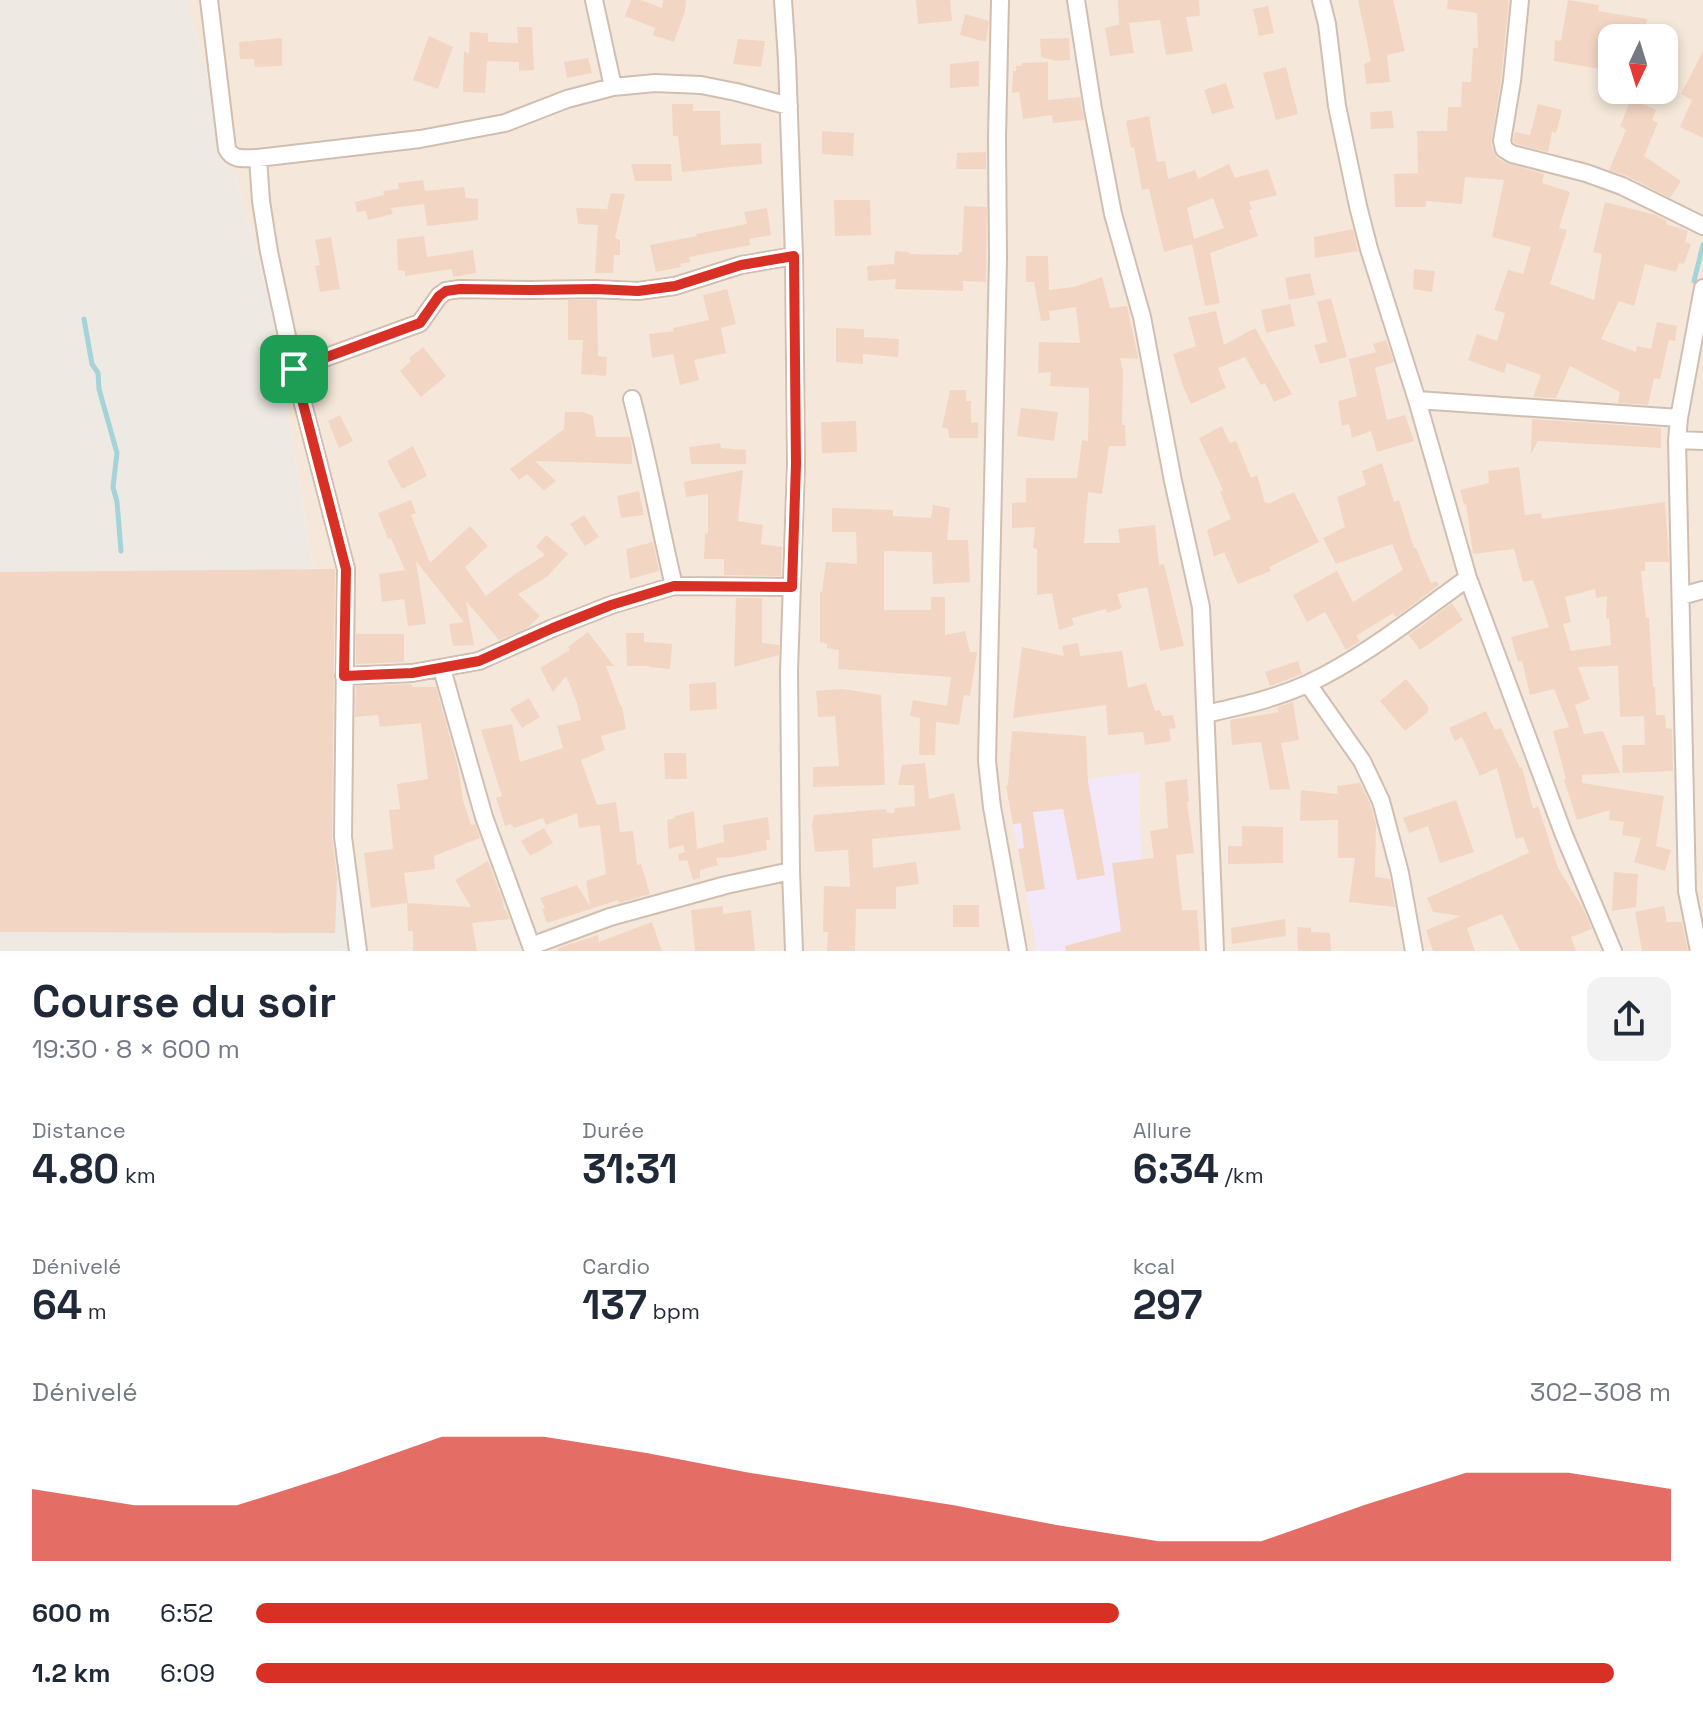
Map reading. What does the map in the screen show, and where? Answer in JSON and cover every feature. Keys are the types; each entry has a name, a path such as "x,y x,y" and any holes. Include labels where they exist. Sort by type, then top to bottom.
{"street":[{"path":"209,0 227,149 236,158 420,139 505,123 567,99 613,87 655,83 701,85 789,106"},
{"path":"594,0 613,87"},
{"path":"783,0 794,256 796,464 789,671 794,951"},
{"path":"1000,0 998,258 987,761 992,807 1018,951"},
{"path":"1076,0 1113,214 1142,317 1201,607 1215,951"},
{"path":"1321,0 1337,106 1358,206 1468,578 1564,835 1613,951"},
{"path":"1520,0 1502,141 1504,149 1622,186 1703,226"},
{"path":"258,158 269,252 294,369 346,569 343,837 358,951"},
{"path":"294,369 420,323 446,291 638,291 675,286 741,265 794,256"},
{"path":"1699,951 1687,891 1677,440 1703,288"},
{"path":"632,399 674,586"},
{"path":"1417,400 1679,418"},
{"path":"1677,440 1703,441"},
{"path":"1206,714 1264,701 1308,684 1358,656 1468,578"},
{"path":"344,676 412,673 479,661 611,605 674,586 792,587"},
{"path":"1681,596 1703,590"},
{"path":"442,669 484,817 532,949 610,917 726,885 791,871"},
{"path":"1308,684 1362,761 1381,801 1400,873 1414,951"}],"shaded area":[{"path":"0,0 186,0 270,301 324,635 348,951 0,951"},
{"path":"186,0 1703,0 1703,951 348,951 324,635 270,301"},
{"path":"1139,772 1141,859 1148,909 1161,951 1037,951 1006,786 1064,783"}],"building":[{"path":"631,0 641,0 662,8 663,0 686,0 674,42 653,35 655,28 625,16"},
{"path":"916,0 950,0 952,21 918,24"},
{"path":"1118,0 1199,0 1200,16 1186,17 1193,51 1166,55 1160,20 1129,23 1134,53 1110,56 1105,28 1124,23 1119,24"},
{"path":"1358,0 1393,0 1405,51 1387,55 1390,82 1366,84 1364,64 1371,61"},
{"path":"1448,0 1509,0 1491,144 1497,158 1544,174 1542,183 1570,192 1559,228 1567,230 1550,284 1594,300 1602,254 1593,252 1605,202 1656,215 1667,221 1666,224 1688,231 1685,242 1691,244 1684,264 1679,263 1676,272 1645,264 1634,306 1619,301 1601,339 1636,352 1637,346 1651,349 1657,322 1677,326 1675,341 1669,340 1660,379 1654,378 1648,405 1618,403 1620,392 1570,366 1556,398 1533,397 1541,375 1507,363 1504,373 1468,360 1477,334 1497,341 1505,313 1494,310 1508,270 1523,274 1531,247 1492,237 1504,180 1465,177 1462,204 1426,201 1426,207 1395,207 1394,174 1418,173 1417,131 1447,131 1448,107 1461,107 1462,82 1471,82 1473,48 1478,48 1477,13 1447,9"},
{"path":"1568,0 1599,5 1598,11 1647,19 1646,24 1598,24 1598,69 1554,61 1555,40 1561,41"},
{"path":"1268,6 1274,33 1259,36 1253,9"},
{"path":"965,14 989,21 986,42 960,35"},
{"path":"517,27 532,27 534,70 519,71 519,62 487,61 485,93 463,92 464,51 469,54 470,32 488,33 488,42 518,43"},
{"path":"429,36 453,47 438,89 413,80"},
{"path":"282,38 282,66 255,67 254,59 240,59 239,42"},
{"path":"1069,38 1070,60 1041,57 1040,39"},
{"path":"738,39 765,41 761,67 733,64"},
{"path":"1703,51 1703,138 1680,127 1692,100 1681,94"},
{"path":"588,58 592,73 567,78 564,62"},
{"path":"979,61 979,86 950,88 950,64"},
{"path":"1048,62 1048,100 1080,97 1084,120 1053,123 1052,115 1023,119 1019,92 1012,93 1013,71 1022,63"},
{"path":"1286,67 1298,114 1276,120 1263,73"},
{"path":"1226,83 1234,108 1212,114 1204,90"},
{"path":"672,104 693,104 693,111 720,111 721,145 761,143 762,164 682,172 678,136 673,136"},
{"path":"1538,104 1562,110 1556,133 1552,132 1548,152 1513,141 1515,132 1530,135"},
{"path":"1629,104 1642,104 1656,110 1652,120 1658,123 1644,156 1681,181 1670,198 1609,170 1626,130 1620,126"},
{"path":"1392,111 1394,128 1371,129 1370,112"},
{"path":"1149,116 1157,162 1165,161 1168,179 1195,170 1198,179 1229,164 1235,178 1268,169 1277,195 1249,202 1258,236 1210,253 1220,303 1205,306 1192,244 1164,252 1149,189 1142,190 1126,121","holes":["1213,198 1224,228 1194,239 1187,208"]},
{"path":"822,131 854,133 853,156 822,154"},
{"path":"986,152 986,169 956,169 957,153"},
{"path":"631,164 671,164 672,181 635,181"},
{"path":"423,180 425,191 464,187 466,198 478,199 478,220 427,226 424,204 391,208 393,214 368,220 366,211 357,212 355,202 384,195 383,191 399,189 398,183"},
{"path":"611,193 625,194 615,238 620,240 620,255 614,255 613,273 595,273 598,225 578,224 576,208 607,209"},
{"path":"834,200 870,200 871,235 835,236"},
{"path":"964,206 987,207 986,282 963,281 963,291 895,289 896,279 868,281 867,266 894,264 895,251 959,255 962,252"},
{"path":"767,208 771,235 749,239 750,245 689,257 690,262 680,264 681,267 656,272 650,245 747,224 744,212"},
{"path":"1353,229 1358,251 1315,258 1314,237"},
{"path":"424,236 427,257 473,250 476,273 453,277 452,269 405,276 405,271 398,270 397,239"},
{"path":"331,237 340,289 320,292 315,266 320,265 315,240"},
{"path":"1026,256 1048,256 1049,290 1074,287 1102,277 1110,308 1127,306 1138,359 1120,358 1123,371 1122,425 1125,425 1126,446 1109,446 1102,494 1088,492 1084,543 1120,543 1118,529 1155,525 1159,565 1164,564 1184,646 1160,651 1147,587 1117,594 1122,608 1072,618 1074,625 1059,630 1052,593 1037,595 1037,549 1033,548 1035,527 1012,528 1012,503 1026,502 1026,478 1077,478 1082,440 1088,441 1089,388 1050,386 1051,372 1038,373 1039,342 1080,343 1076,307 1049,311 1050,320 1041,321 1034,282 1026,282"},
{"path":"1414,269 1435,271 1432,292 1413,289"},
{"path":"1310,273 1315,295 1289,300 1285,278"},
{"path":"727,289 736,324 721,328 726,353 694,360 699,380 680,385 673,354 652,358 649,334 674,331 673,328 709,320 703,295"},
{"path":"1331,298 1347,357 1320,364 1314,345 1327,342 1317,302"},
{"path":"568,300 597,300 598,356 607,357 606,376 581,374 583,340 568,340"},
{"path":"1290,304 1295,326 1266,333 1261,310"},
{"path":"1216,311 1224,345 1255,328 1292,394 1274,402 1265,383 1261,385 1245,357 1218,368 1226,388 1191,404 1173,354 1196,346 1188,317"},
{"path":"836,328 864,329 864,337 899,339 898,357 863,354 863,364 836,362"},
{"path":"1386,340 1394,362 1375,368 1387,420 1405,415 1414,441 1377,452 1371,431 1352,438 1349,424 1342,426 1338,401 1357,396 1349,359 1376,352 1373,344"},
{"path":"423,347 446,376 421,397 400,371 411,361 409,358"},
{"path":"950,390 966,390 966,401 971,401 971,423 978,422 978,438 949,438 948,429 942,427"},
{"path":"1021,408 1058,412 1054,441 1017,436"},
{"path":"565,412 584,412 593,416 596,437 630,437 632,464 535,461 556,481 544,491 527,474 519,480 510,469 564,429"},
{"path":"340,415 353,441 339,448 328,421"},
{"path":"1532,419 1661,428 1661,448 1538,441 1531,454"},
{"path":"856,421 857,452 822,453 821,422"},
{"path":"1222,426 1230,443 1236,441 1251,478 1257,475 1265,503 1294,492 1319,542 1269,567 1271,571 1238,584 1224,552 1214,557 1207,530 1231,519 1220,492 1223,490 1199,438"},
{"path":"720,443 721,448 746,450 746,464 691,464 689,447"},
{"path":"413,446 427,476 402,489 387,461"},
{"path":"1382,463 1394,502 1399,500 1414,548 1431,583 1436,581 1439,585 1396,617 1393,613 1356,636 1360,641 1346,650 1325,612 1307,622 1293,595 1337,571 1353,602 1403,570 1392,544 1336,564 1323,538 1345,527 1337,497 1366,485 1362,471"},
{"path":"1519,467 1525,515 1541,513 1542,519 1665,502 1669,562 1645,562 1645,571 1641,571 1646,618 1649,618 1656,715 1665,715 1666,728 1672,729 1673,771 1623,773 1622,745 1645,745 1644,716 1620,717 1618,666 1578,667 1590,699 1575,705 1584,734 1603,731 1620,773 1582,775 1582,783 1664,796 1656,846 1671,850 1665,871 1634,862 1641,838 1622,835 1624,822 1609,820 1610,810 1577,820 1553,731 1569,727 1554,689 1530,695 1522,661 1518,662 1511,637 1549,627 1533,580 1523,582 1514,549 1473,554 1466,504 1460,490 1489,483 1488,471","holes":["1595,589 1596,598 1607,596 1606,619 1609,618 1611,645 1571,651 1563,624 1571,622 1565,597"]},
{"path":"743,470 738,521 763,525 761,544 782,547 781,576 724,575 724,559 704,559 708,494 686,497 684,482"},
{"path":"639,491 644,515 621,518 617,496"},
{"path":"411,500 416,513 411,515 430,563 470,526 488,546 465,567 486,596 545,555 536,547 546,535 568,554 547,577 518,594 540,616 527,628 499,640 466,601 474,645 453,646 449,624 464,622 416,561 426,624 408,626 404,599 382,602 379,574 405,570 378,513"},
{"path":"933,505 950,508 947,540 968,540 970,582 933,584 932,552 884,551 884,610 931,610 931,597 945,597 945,635 965,631 970,652 977,652 970,696 964,695 959,725 936,722 935,755 919,755 920,718 910,716 913,700 947,706 951,677 838,669 839,650 827,648 827,644 820,642 820,592 826,562 857,564 856,532 832,532 832,508 893,510 893,516 931,518"},
{"path":"584,515 599,537 585,546 570,524"},
{"path":"653,542 659,571 630,579 626,549"},
{"path":"335,569 332,837 337,877 335,933 0,932 0,572"},
{"path":"736,598 762,598 762,643 779,645 779,655 734,667"},
{"path":"1452,603 1463,620 1420,650 1409,635"},
{"path":"588,632 614,666 606,666 622,706 626,729 601,736 605,750 581,760 597,805 616,802 620,832 633,831 637,865 641,864 650,894 619,903 618,900 547,923 540,898 577,885 590,906 586,881 606,874 600,825 579,828 577,813 546,825 543,818 514,828 511,824 505,826 496,798 502,796 481,730 512,724 520,762 563,748 557,726 581,720 577,703 566,676 553,692 540,668 570,650 568,647"},
{"path":"626,633 644,633 644,642 672,644 670,669 627,666"},
{"path":"356,634 404,634 404,662 356,664"},
{"path":"1078,643 1080,656 1122,651 1128,688 1146,683 1155,711 1160,710 1162,716 1173,715 1176,728 1169,729 1171,741 1145,745 1143,732 1108,735 1106,705 1013,718 1022,647 1064,656 1062,646"},
{"path":"1298,661 1302,674 1270,686 1265,672"},
{"path":"1406,679 1428,706 1428,712 1405,731 1380,701"},
{"path":"716,682 717,709 690,711 689,684"},
{"path":"411,684 412,687 436,687 458,767 463,800 471,825 475,824 480,838 434,856 435,869 404,873 408,903 471,907 455,880 488,861 510,919 472,923 477,951 413,951 413,931 408,931 407,903 371,908 364,853 393,849 389,810 400,809 397,784 428,779 421,723 380,727 378,715 355,717 356,686"},
{"path":"843,689 881,695 885,785 813,787 813,767 839,766 835,716 818,717 816,691"},
{"path":"529,698 540,717 522,728 510,709"},
{"path":"1293,702 1299,740 1281,743 1290,789 1270,790 1261,742 1232,745 1230,720 1279,712 1277,707"},
{"path":"1486,711 1495,730 1501,728 1522,767 1533,809 1538,806 1558,868 1592,929 1571,937 1576,951 1520,951 1502,914 1467,928 1475,951 1433,951 1426,930 1461,916 1433,912 1427,898 1529,853 1523,837 1516,839 1497,768 1480,776 1462,737 1455,741 1449,728"},
{"path":"1012,731 1086,736 1088,781 1105,875 1077,880 1063,809 1033,812 1045,889 1026,892 1018,849 1024,848 1021,823 1013,824 1006,786"},
{"path":"664,753 686,753 687,779 665,779"},
{"path":"925,763 929,799 954,793 961,830 872,839 873,868 916,862 919,884 896,887 896,909 856,909 855,951 827,951 828,932 823,932 824,886 850,887 848,850 815,852 814,815 886,809 887,813 894,813 895,808 915,806 914,785 898,785 902,765"},
{"path":"1187,779 1194,853 1176,855 1182,910 1197,910 1200,951 1066,951 1065,946 1121,931 1112,863 1154,858 1150,831 1168,828 1165,782"},
{"path":"1360,783 1376,825 1375,877 1390,879 1395,907 1349,902 1355,858 1338,858 1338,820 1300,821 1301,790 1338,794 1337,786"},
{"path":"1456,800 1474,852 1440,863 1428,826 1409,833 1403,818"},
{"path":"694,811 697,849 724,842 723,825 768,817 770,840 766,840 767,850 716,858 718,865 700,870 700,878 693,880 687,860 679,861 678,854 685,852 683,845 669,849 667,820"},
{"path":"1242,826 1283,827 1283,863 1228,864 1228,846 1242,846"},
{"path":"544,828 553,843 530,856 521,841"},
{"path":"1614,872 1638,874 1636,907 1612,911"},
{"path":"953,905 979,905 979,927 953,927"},
{"path":"723,906 723,914 751,910 755,951 695,951 691,910"},
{"path":"1664,906 1667,922 1682,922 1688,951 1642,951 1635,912"},
{"path":"1285,919 1286,936 1232,944 1231,928"},
{"path":"652,922 662,951 558,951 558,948 598,935 599,942"},
{"path":"1297,927 1311,928 1311,932 1330,933 1331,951 1298,951"}],"waterway":[{"path":"1694,281 1703,245"},
{"path":"84,319 92,364 98,373 99,389 117,453 113,487 121,551"}],"route":[{"path":"794,256 796,464 792,587 674,586 611,605 479,661 412,673 344,676 346,569 294,369 413,327 425,318 439,296 446,291 638,291 675,286 741,265 794,256"}]}
